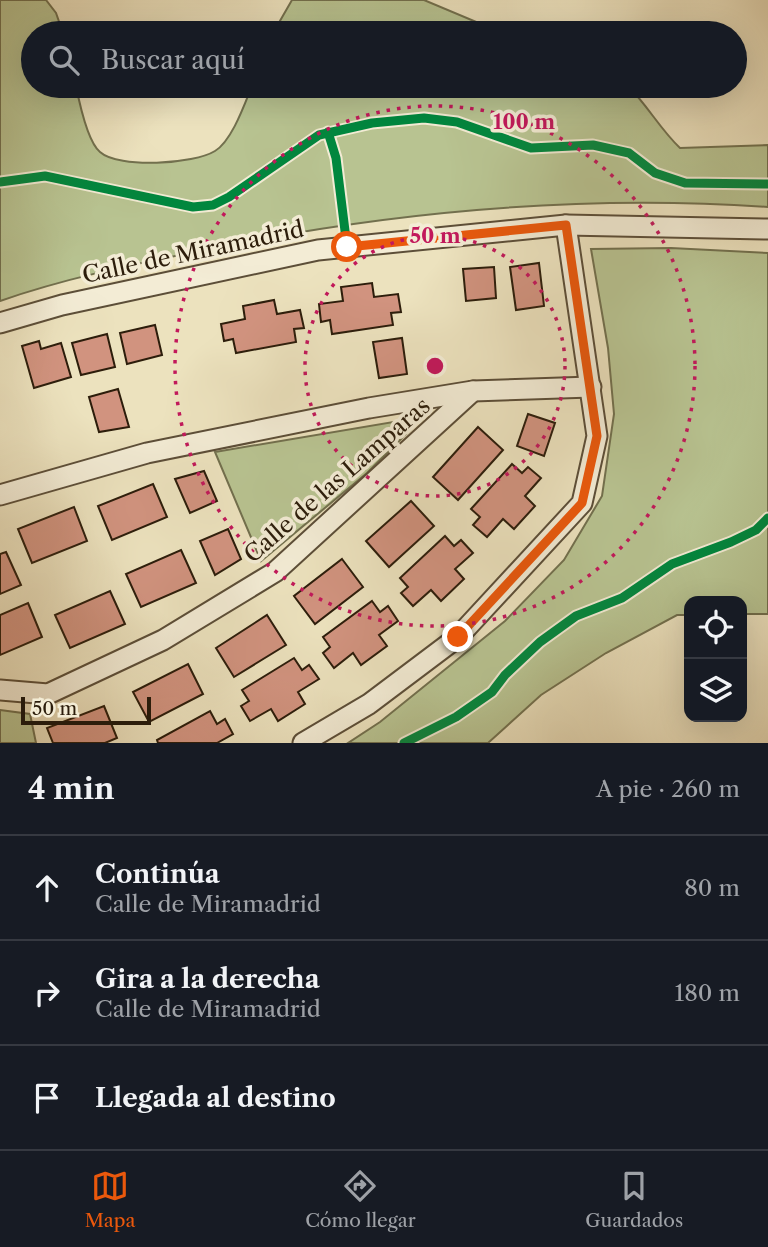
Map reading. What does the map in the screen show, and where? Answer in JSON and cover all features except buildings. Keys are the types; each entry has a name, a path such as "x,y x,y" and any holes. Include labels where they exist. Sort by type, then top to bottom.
{"street":[{"name":"Calle de Miramadrid","path":"0,323 62,305 318,250 566,225 768,229"},
{"path":"303,743 369,704 458,637 582,503 597,436 566,225"},
{"name":"Calle de las Lamparas","path":"0,495 147,453 369,408 473,391 591,387"},
{"name":"Calle de las Lamparas","path":"0,690 48,694 163,640 275,572 473,391"}],"green space":[{"path":"0,0 46,0 59,21 21,21 21,98 79,98 96,147 100,152 123,161 174,162 215,151 232,131 247,98 639,98 680,148 768,145 768,207 624,203 552,205 408,217 266,238 121,267 0,301"},
{"path":"292,0 424,0 474,21 280,21"},
{"path":"671,248 768,253 768,614 747,614 747,596 684,596 684,615 677,615 606,653 541,695 488,743 348,743 380,722 505,621 564,560 602,496 614,414 608,348 591,249"},
{"path":"405,420 411,429 367,473 261,561 215,452"},
{"path":"0,710 30,714 36,743 0,743"}],"cycle path":[{"path":"0,182 45,176 193,207 213,205 229,197 319,135 372,123 424,118 457,122 531,148 593,145 629,153 655,173 685,183 768,184"},
{"path":"328,132 336,158 347,247"},
{"path":"404,743 456,717 492,692 505,675 540,642 576,616 622,598 672,564 756,530 768,518"}],"route":[{"path":"347,247 566,225 597,436 582,503 458,637"}]}
